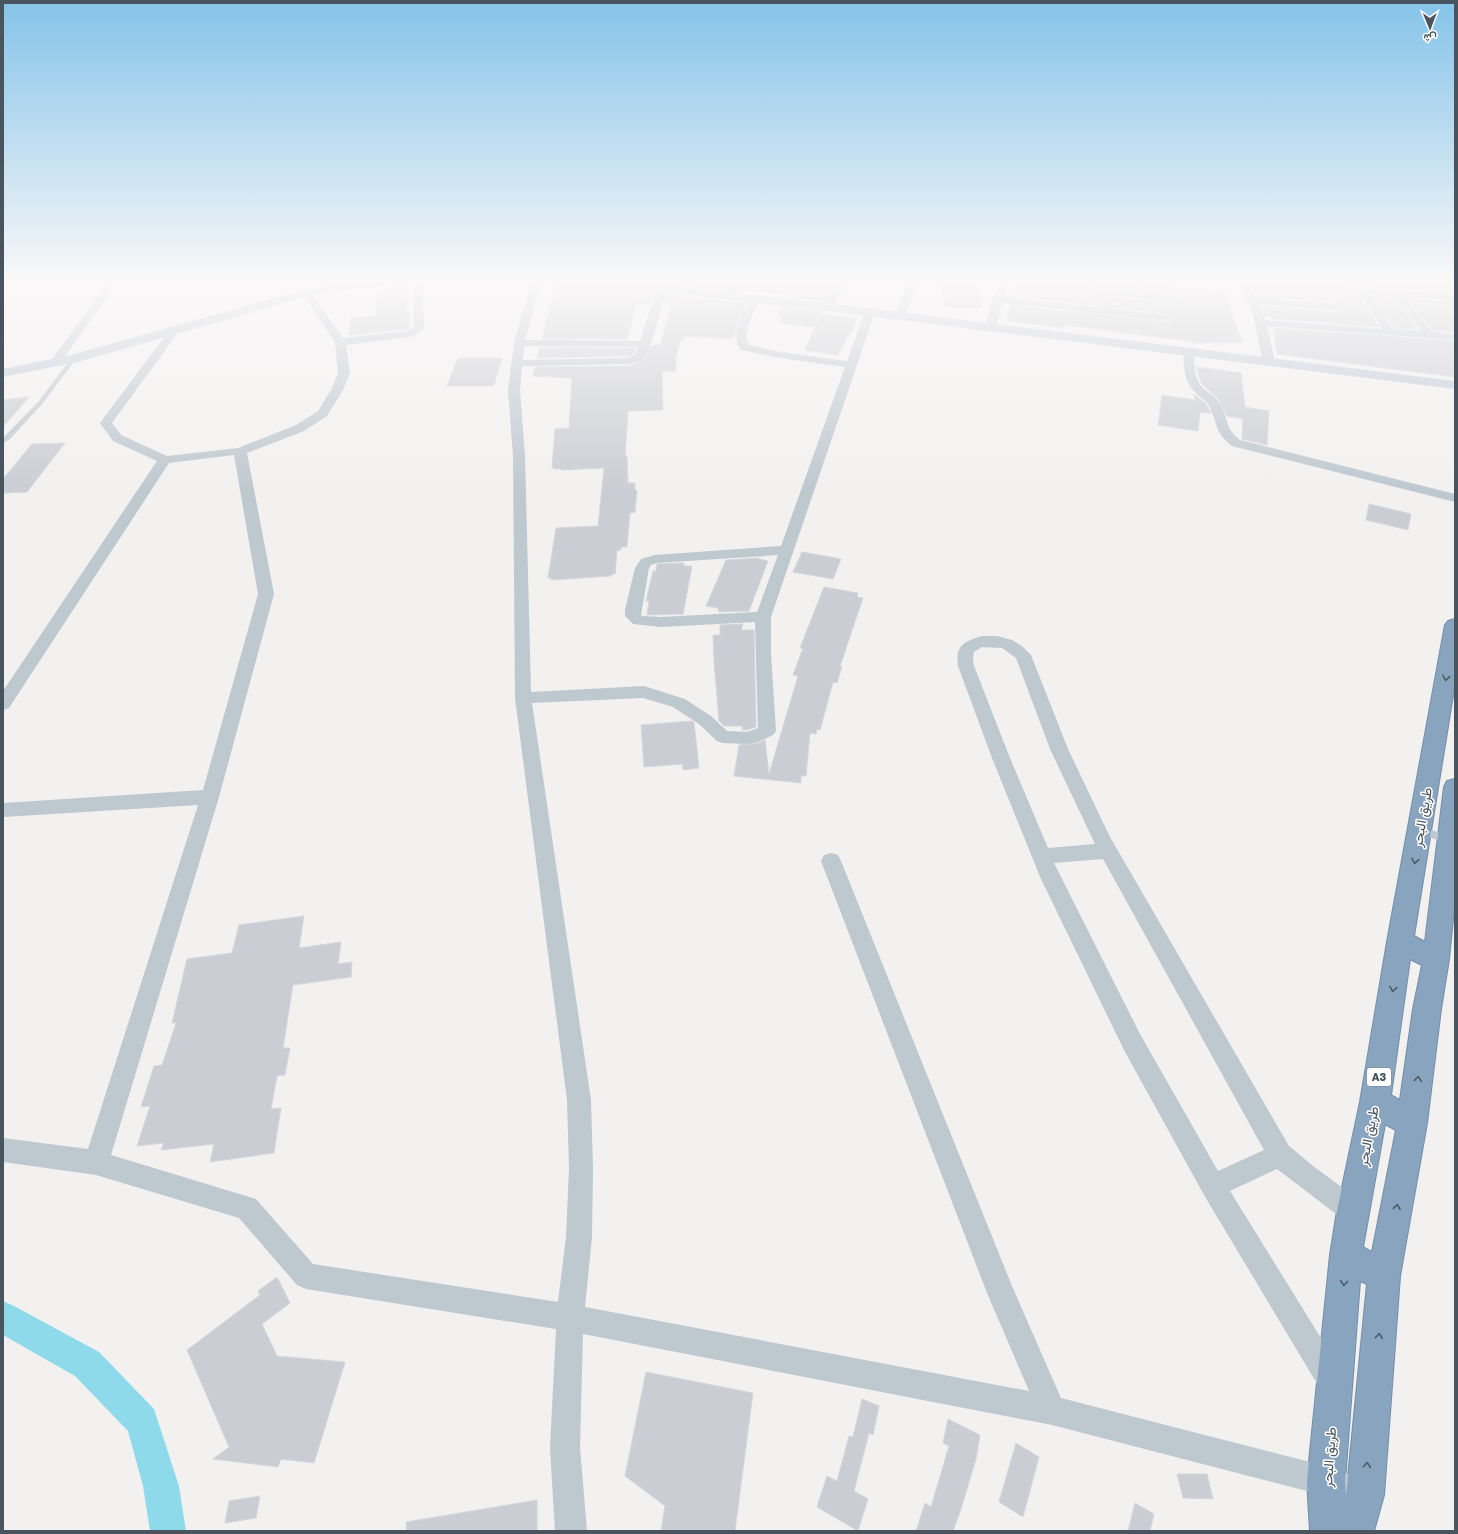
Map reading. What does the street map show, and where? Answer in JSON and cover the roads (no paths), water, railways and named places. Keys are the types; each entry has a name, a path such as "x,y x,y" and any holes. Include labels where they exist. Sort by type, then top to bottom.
{"highway":[{"name":"طريق البحر","path":"1329,1531 1326,1481 1346,1255 1353,1211 1375,1102 1400,942 1455,625"},
{"path":"1355,1531 1365,1495 1384,1276 1412,1123 1427,1009 1436,959 1452,841 1455,787"},
{"path":"1400,942 1436,959"},
{"path":"1375,1102 1412,1123"},
{"path":"1346,1255 1384,1276"}],"main road":[{"path":"3,373 73,359 106,350"},
{"path":"1162,350 1455,385"}],"street":[{"path":"55,363 64,350"},
{"path":"160,350 106,423 117,438 165,460 240,451 300,428 323,413 337,390 344,373 341,350"},
{"path":"519,350 514,390 519,456 523,698 579,1100 579,1237 570,1318 565,1448 570,1531"},
{"path":"518,353 566,350"},
{"path":"518,353 628,361 638,359 642,350"},
{"path":"753,350 852,365"},
{"path":"523,698 644,692 679,703 705,720 724,737 746,738 758,736 767,731 763,654 763,617 857,350"},
{"path":"1267,350 1269,362"},
{"path":"1189,353 1188,370 1191,381 1214,403 1221,429 1225,435 1236,443 1455,498"},
{"path":"96,1163 210,797 266,594 240,451"},
{"path":"3,704 165,460"},
{"path":"763,617 708,621 661,622 638,620 633,616 633,610 642,568 646,562 655,559 786,550"},
{"path":"1335,1388 1213,1186 1132,1042 1051,879 1001,758 963,658 965,651 972,645 992,641 1005,643 1015,648 1023,655 1059,749 1108,850 1280,1155 1304,1175 1353,1211"},
{"path":"3,810 210,797"},
{"path":"1042,856 1108,850"},
{"path":"830,861 1001,1293 1052,1410"},
{"path":"3,1150 96,1163 247,1208 306,1276 570,1318 1052,1410 1326,1481 1365,1495"},
{"path":"1213,1186 1280,1155"}],"lane":[{"path":"3,441 8,438 41,402 73,359"},
{"path":"1420,830 1452,841"}],"waterway":[{"path":"3,1317 87,1364 142,1421 161,1486 168,1531"}]}
